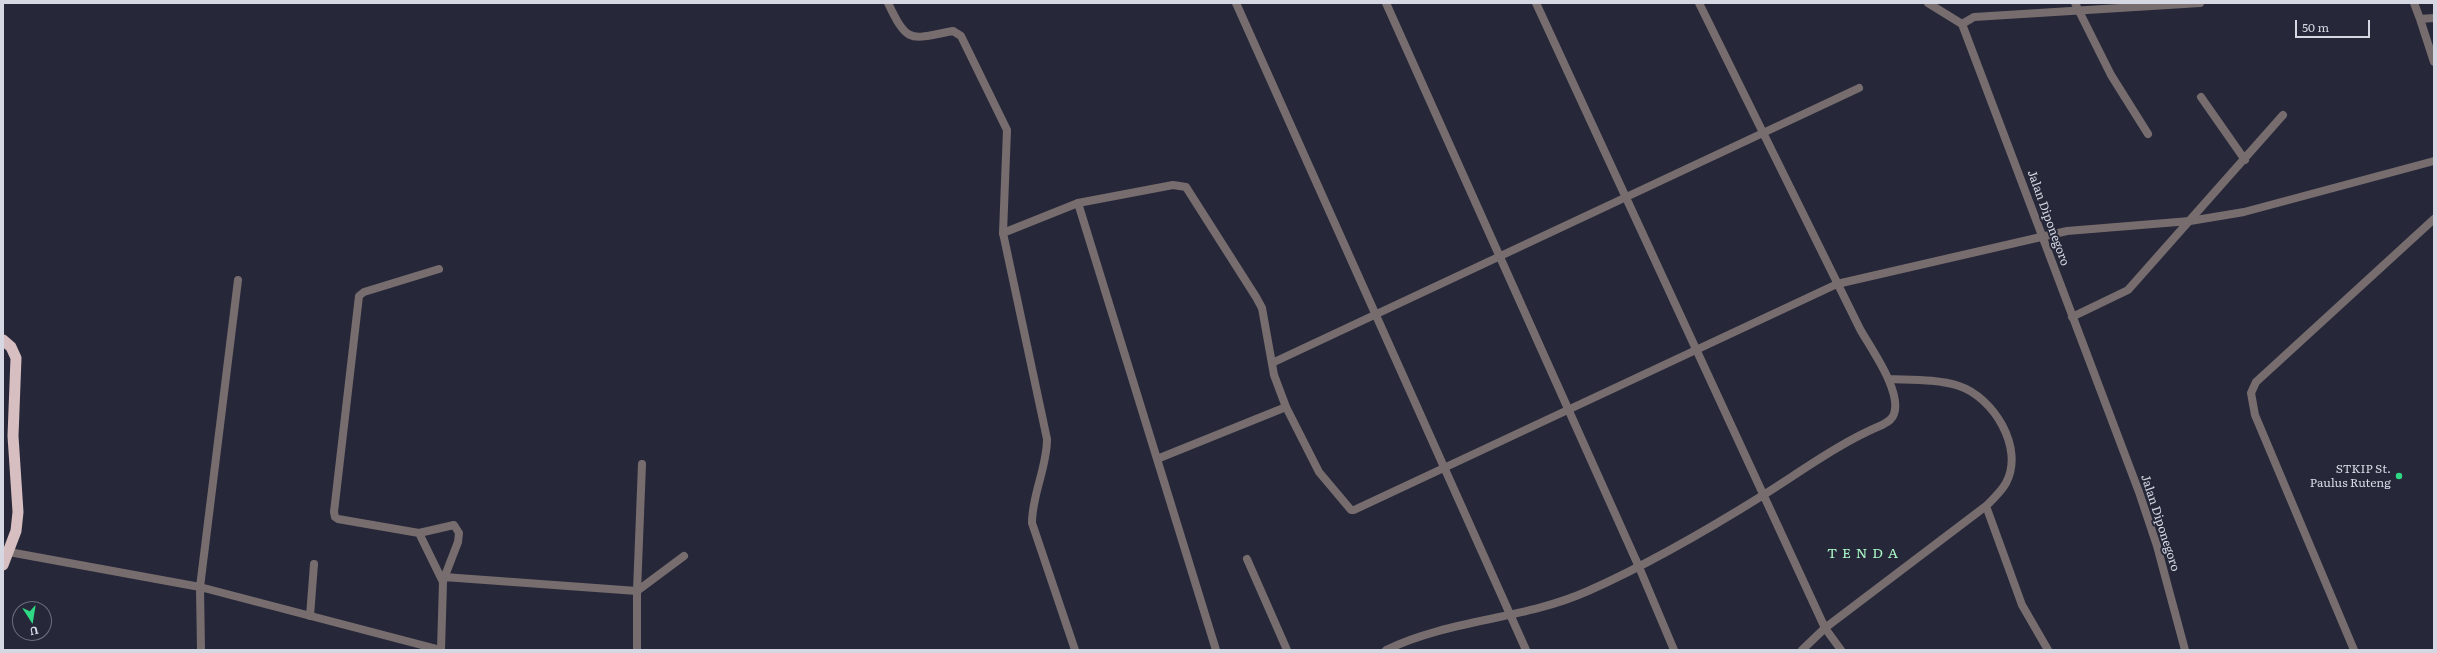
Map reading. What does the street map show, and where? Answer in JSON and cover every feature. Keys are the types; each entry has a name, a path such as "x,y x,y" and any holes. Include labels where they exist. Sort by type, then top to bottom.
{"highway":[{"path":"3,340 11,346 16,358 17,368 13,436 18,512 16,531 3,565"}],"street":[{"path":"888,3 899,27 906,33 920,37 953,31 961,36 1007,130 1003,233 1047,439 1046,452 1033,507 1032,523 1075,650"},
{"path":"1236,3 1377,313 1444,469 1526,650"},
{"path":"1386,3 1499,258 1639,567 1674,650"},
{"path":"1536,3 1625,197 1698,350 1825,628 1841,650"},
{"path":"1386,650 1439,631 1510,614 1544,608 1587,592 1639,567 1764,495 1817,460 1891,419 1895,405 1889,379 1837,284 1699,3"},
{"path":"1928,3 1962,24 1974,17 2200,3"},
{"path":"2075,3 2107,69 2148,134"},
{"path":"2414,3 2434,62"},
{"path":"2420,19 2434,18"},
{"name":"Jalan Diponegoro","path":"1962,24 2139,492 2157,546 2186,650"},
{"path":"1272,363 1377,313 1499,258 1625,197 1859,88"},
{"path":"2201,97 2245,160"},
{"path":"2072,317 2128,290 2245,160 2283,115"},
{"path":"1003,233 1078,203 1173,185 1186,187 1262,308 1278,388 1319,472 1352,510 1356,510 1837,284 2043,236 2095,227 2190,221 2244,212 2434,161"},
{"path":"1078,203 1216,650"},
{"path":"2354,650 2255,415 2251,393 2256,382 2434,219"},
{"path":"9,552 200,587 441,650 443,579 458,542 459,533 456,527 447,526 419,533 338,519 334,515 359,296 364,292 439,269"},
{"path":"201,650 200,587 238,280"},
{"path":"1802,650 1825,628 1986,506 2006,482 2010,470 2012,450 1997,416 1984,399 1961,387 1947,383 1889,379"},
{"path":"1157,460 1286,407"},
{"path":"637,650 637,591 642,464"},
{"path":"1986,506 2022,605 2048,650"},
{"path":"419,533 443,579"},
{"path":"443,579 637,591 684,556"},
{"path":"1247,559 1287,650"},
{"path":"310,616 314,564"}],"place":[{"name":"STKIP St. Paulus Ruteng","path":"2399,476"}],"district":[{"name":"T E N D A","path":"1863,554"}]}
